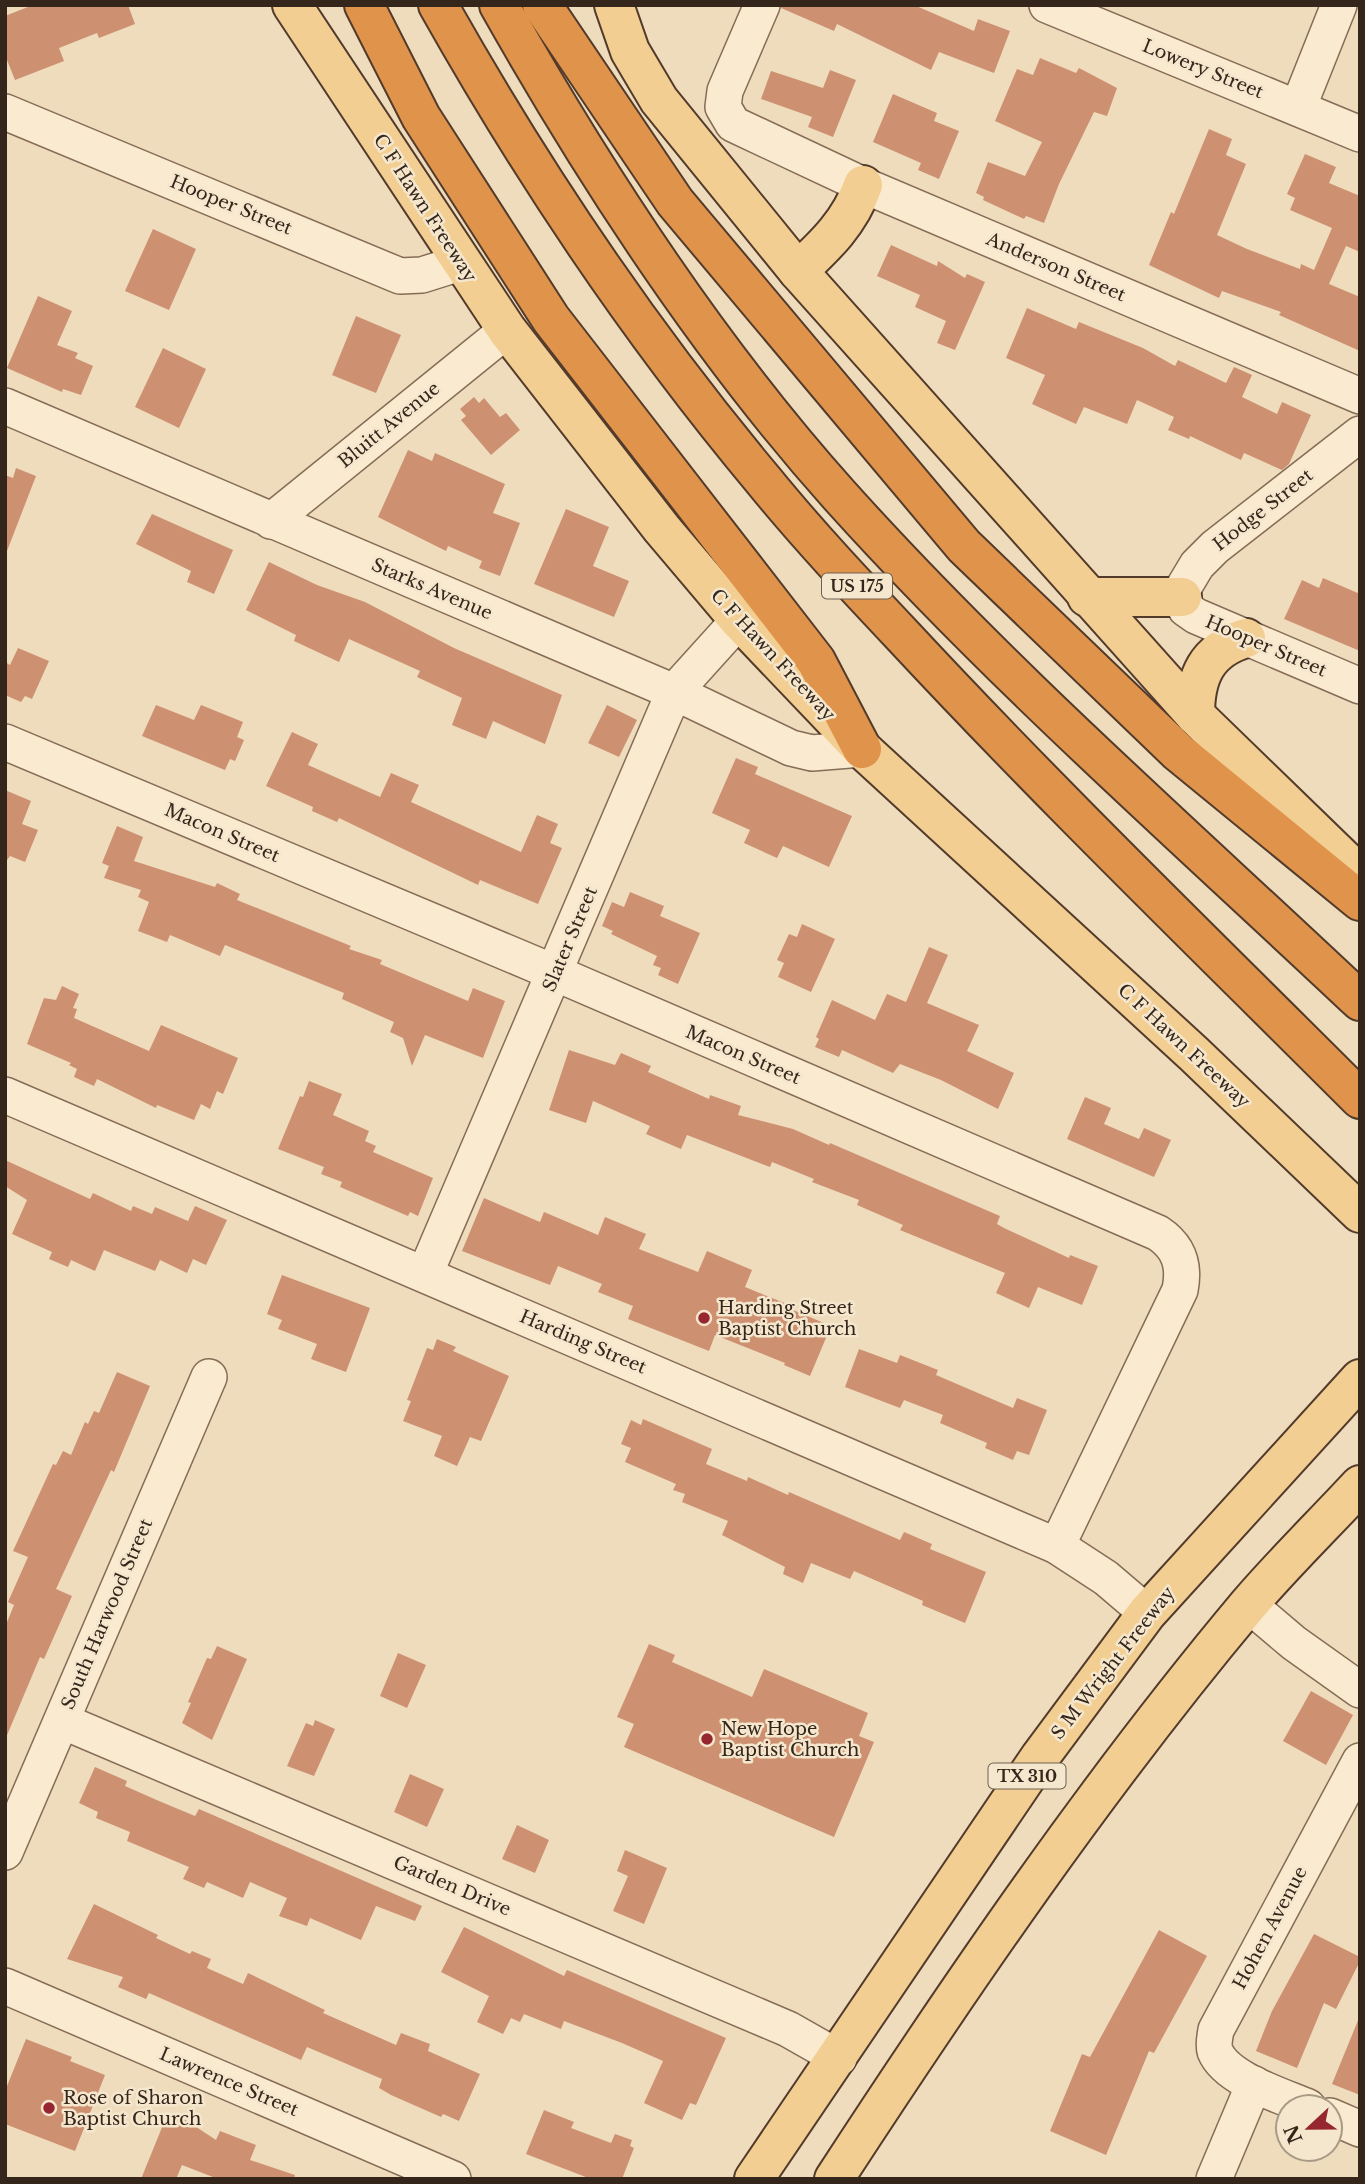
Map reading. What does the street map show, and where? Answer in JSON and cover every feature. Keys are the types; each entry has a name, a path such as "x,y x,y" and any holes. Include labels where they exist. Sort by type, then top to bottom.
{"highway":[{"path":"364,5 421,117 551,319 816,661 862,749"},
{"name":"US 175","path":"439,5 508,125 575,226 694,394 764,482 1009,748 1360,1099"},
{"name":"US 175","path":"499,5 584,151 702,322 837,493 966,630 1360,1001"},
{"path":"542,5 675,202 964,546 1178,752 1336,885 1360,901"}],"main road":[{"name":"C F Hawn Freeway","path":"292,5 507,330 662,529 739,621 862,749 1351,1200 1360,1227"},
{"path":"614,5 631,51 659,100 797,271 1195,715 1360,875"},
{"path":"797,271 844,225 856,205 863,185"},
{"path":"1087,597 1140,597 1186,586"},
{"path":"1195,715 1195,689 1202,670 1222,649 1246,638"},
{"name":"S M Wright Freeway","path":"754,2179 839,2058 1040,1757 1147,1613 1348,1390 1360,1347"},
{"path":"842,2176 901,2074 1037,1883 1249,1605 1360,1485"}],"street":[{"name":"Anderson Street","path":"762,5 725,91 723,107 733,124 863,185 1360,396"},
{"name":"Lowery Street","path":"1047,5 1360,134"},
{"path":"1297,108 1339,5"},
{"name":"Hooper Street","path":"5,112 400,276 422,275 460,262"},
{"name":"Bluitt Avenue","path":"271,521 507,330"},
{"name":"Starks Avenue","path":"5,406 674,692 792,748 812,753 862,749"},
{"name":"Hodge Street","path":"1186,586 1215,547 1360,434"},
{"name":"Hooper Street","path":"1186,586 1186,609 1196,616 1360,686"},
{"name":"Slater Street","path":"425,1274 674,692 739,621"},
{"name":"Macon Street","path":"5,742 555,974 1158,1233 1171,1242 1181,1265 1180,1290 1057,1546"},
{"name":"Harding Street","path":"5,1095 1057,1546 1106,1578 1147,1613"},
{"name":"South Harwood Street","path":"5,1852 209,1377"},
{"path":"1249,1605 1294,1643 1360,1690"},
{"name":"Garden Drive","path":"62,1721 788,2028 839,2058"},
{"name":"Hohen Avenue","path":"1275,2093 1254,2084 1224,2065 1214,2049 1216,2029 1360,1761"},
{"name":"Lawrence Street","path":"7,1992 453,2179"},
{"path":"1214,2179 1254,2084"}],"building":[{"path":"33,5 128,5 135,24 99,38 97,33 59,48 64,61 15,80 5,55 5,16"},
{"path":"782,5 914,5 974,31 978,19 1010,31 994,73 939,52 931,70 837,24 834,31 781,8"},
{"path":"1040,58 1076,73 1079,68 1117,88 1107,116 1094,112 1059,184 1044,223 1026,216 1024,219 983,200 984,197 976,193 988,162 1025,176 1042,142 995,121 1017,69 1033,75"},
{"path":"830,70 856,80 833,137 808,127 812,117 761,99 771,71 823,88"},
{"path":"893,94 937,113 934,121 959,131 939,179 918,170 921,163 873,142"},
{"path":"1209,129 1232,139 1226,155 1246,164 1217,235 1247,249 1300,269 1301,264 1314,270 1332,228 1290,210 1295,198 1287,194 1305,154 1336,167 1329,183 1360,196 1360,252 1346,246 1329,284 1360,297 1360,351 1279,315 1281,312 1222,291 1219,298 1149,265 1171,212 1174,214"},
{"path":"153,229 196,249 169,310 125,291"},
{"path":"891,245 937,266 938,261 965,278 967,274 985,282 955,350 937,343 946,321 915,307 920,295 877,276"},
{"path":"38,296 72,311 57,345 78,353 75,358 93,366 81,395 63,389 62,392 7,368"},
{"path":"1027,308 1076,329 1079,322 1143,348 1175,366 1178,360 1226,383 1234,367 1252,375 1242,397 1277,414 1282,402 1311,415 1289,464 1282,470 1244,453 1241,460 1190,436 1189,439 1168,430 1174,417 1137,400 1127,424 1084,407 1076,424 1032,404 1045,375 1006,358"},
{"path":"356,316 401,335 376,393 332,375"},
{"path":"163,348 206,369 179,428 135,407"},
{"path":"474,397 479,403 484,398 500,417 506,413 520,430 491,455 461,420 466,416 460,409"},
{"path":"408,450 432,461 435,453 505,484 493,513 520,523 500,576 479,568 482,561 448,546 446,551 378,517"},
{"path":"16,468 36,476 7,551 5,475 13,478"},
{"path":"566,509 609,527 593,566 629,581 614,617 534,584"},
{"path":"152,514 233,550 214,594 187,582 191,571 136,544"},
{"path":"269,562 317,585 365,602 454,648 562,695 545,744 493,721 486,739 452,725 462,698 417,677 420,671 349,639 339,662 294,641 296,635 246,610"},
{"path":"1323,578 1360,594 1360,651 1284,619 1302,580 1319,588"},
{"path":"18,648 49,661 32,699 25,696 21,702 5,695 5,662 10,665"},
{"path":"156,705 194,720 201,705 243,722 237,737 244,740 235,761 230,759 225,770 142,736"},
{"path":"607,705 637,720 619,757 588,743"},
{"path":"292,732 318,744 308,765 380,797 391,773 419,785 411,802 521,852 537,815 558,824 550,843 562,848 538,904 480,880 478,885 339,818 337,822 312,811 313,807 266,786"},
{"path":"736,758 758,767 755,774 852,816 829,867 783,846 777,858 744,843 750,830 712,813"},
{"path":"5,790 31,801 22,824 38,830 25,862 10,856 5,863"},
{"path":"117,826 143,837 134,861 215,887 217,883 240,894 237,900 351,946 349,949 382,960 380,964 468,1001 473,988 505,1001 483,1058 425,1035 412,1066 403,1038 390,1032 394,1022 342,999 344,993 225,945 220,956 170,935 167,942 138,931 149,902 138,897 141,890 104,878 109,866 102,863"},
{"path":"630,892 664,906 660,916 700,933 678,984 658,975 661,968 653,965 657,956 611,934 613,931 602,926 612,902 624,907"},
{"path":"802,924 835,939 811,992 778,977 784,963 777,960 789,934 797,937"},
{"path":"929,947 948,955 927,1003 979,1025 967,1051 1014,1073 998,1109 941,1080 900,1064 893,1073 842,1050 839,1057 815,1047 819,1039 816,1037 832,1000 875,1020 887,994 906,1002"},
{"path":"62,986 79,994 73,1008 77,1009 74,1018 149,1051 161,1025 238,1058 223,1094 217,1091 210,1109 201,1104 194,1120 157,1105 156,1108 97,1079 94,1086 74,1077 77,1069 69,1065 71,1063 27,1044 44,998 56,1000"},
{"path":"569,1050 615,1065 621,1053 651,1066 648,1072 709,1099 710,1095 741,1106 738,1115 793,1129 829,1145 830,1143 1000,1216 997,1224 1004,1228 1069,1258 1070,1255 1098,1266 1082,1305 1038,1287 1029,1308 996,1293 1005,1273 900,1230 903,1225 857,1205 859,1200 812,1182 814,1179 772,1162 770,1167 687,1135 681,1149 646,1134 650,1126 593,1101 586,1123 549,1110"},
{"path":"309,1081 342,1094 333,1115 369,1131 365,1141 376,1146 373,1152 433,1178 418,1216 410,1212 408,1216 340,1187 342,1182 321,1174 324,1167 278,1149"},
{"path":"1085,1097 1111,1108 1104,1124 1139,1139 1144,1128 1171,1140 1154,1177 1067,1139"},
{"path":"5,1160 90,1199 93,1193 131,1211 133,1206 152,1214 155,1207 188,1221 195,1206 227,1220 206,1265 193,1259 187,1273 160,1260 155,1271 104,1250 95,1271 71,1260 68,1267 49,1259 52,1252 12,1234 27,1200 5,1186"},
{"path":"484,1198 540,1222 544,1212 598,1235 605,1217 646,1234 639,1249 698,1272 707,1251 752,1270 745,1287 831,1326 810,1376 715,1335 709,1351 628,1319 633,1306 598,1292 602,1284 558,1266 550,1285 462,1251"},
{"path":"282,1275 370,1308 346,1372 311,1359 317,1344 278,1329 282,1320 267,1314"},
{"path":"437,1339 456,1347 453,1351 509,1376 481,1441 470,1437 457,1466 434,1456 442,1436 403,1421 411,1401 407,1400 427,1348 433,1350"},
{"path":"859,1349 897,1363 900,1355 938,1370 936,1375 1013,1408 1017,1398 1047,1410 1029,1455 1017,1451 1013,1460 985,1448 987,1443 940,1423 943,1415 904,1400 900,1408 845,1387"},
{"path":"117,1372 150,1386 114,1472 111,1470 56,1589 72,1596 44,1659 40,1657 5,1740 5,1627 14,1605 8,1602 28,1557 13,1551 53,1464 56,1465 63,1451 71,1455 85,1422 88,1424 94,1411 99,1413"},
{"path":"643,1419 712,1449 706,1464 747,1481 748,1477 788,1495 789,1492 900,1540 904,1532 932,1544 930,1549 986,1572 965,1623 922,1605 923,1601 854,1571 850,1579 811,1563 803,1583 783,1574 785,1567 722,1535 728,1521 682,1502 685,1494 673,1490 676,1484 625,1462 631,1448 621,1444 631,1420 641,1425"},
{"name":"New Hope Baptist Church","path":"649,1644 675,1655 672,1662 752,1697 764,1669 868,1713 859,1736 874,1742 834,1837 624,1747 634,1724 617,1717"},
{"path":"217,1646 247,1659 212,1740 182,1723 207,1658 211,1659"},
{"path":"398,1653 426,1665 407,1708 380,1696"},
{"path":"1311,1691 1353,1715 1326,1765 1283,1741"},
{"path":"315,1720 335,1729 314,1776 287,1766 306,1723 313,1726"},
{"path":"95,1767 127,1781 125,1786 159,1801 195,1816 199,1809 422,1906 415,1921 376,1906 361,1940 310,1918 307,1926 279,1916 287,1898 250,1882 243,1898 207,1882 204,1888 183,1879 189,1867 127,1841 130,1832 96,1818 98,1812 79,1803"},
{"path":"410,1774 444,1789 427,1827 394,1812"},
{"path":"517,1825 549,1840 535,1873 502,1859"},
{"path":"625,1850 667,1868 644,1924 613,1911 628,1876 617,1871"},
{"path":"94,1904 190,1954 192,1951 211,1959 207,1968 243,1984 248,1973 325,2010 323,2013 396,2045 401,2033 430,2044 428,2051 480,2074 459,2121 443,2114 441,2117 391,2095 379,2088 382,2079 307,2047 301,2060 149,1993 146,1999 118,1987 123,1977 67,1959"},
{"path":"464,1927 564,1976 567,1970 726,2038 696,2105 690,2103 682,2120 644,2103 663,2061 564,2021 561,2029 524,2014 520,2022 511,2018 503,2034 477,2022 489,1996 441,1972"},
{"path":"1159,1930 1207,1956 1154,2053 1149,2051 1106,2155 1050,2131 1082,2054 1090,2057"},
{"path":"1314,1934 1360,1957 1360,1961 1336,2009 1324,2003 1297,2068 1256,2051 1272,2011"},
{"path":"1360,2018 1360,2095 1332,2084"},
{"name":"Rose of Sharon Baptist Church","path":"26,2039 72,2057 70,2061 105,2075 75,2151 5,2124 5,2091"},
{"path":"544,2110 574,2122 571,2128 611,2143 615,2134 632,2140 630,2146 634,2148 622,2179 591,2179 526,2154"},
{"path":"167,2115 176,2119 178,2115 216,2140 220,2131 256,2145 250,2160 295,2175 294,2179 218,2179 182,2165 176,2179 141,2179"}],"place":[{"name":"Harding Street Baptist Church","path":"704,1318"},
{"name":"New Hope Baptist Church","path":"707,1739"},
{"name":"Rose of Sharon Baptist Church","path":"49,2108"}]}
